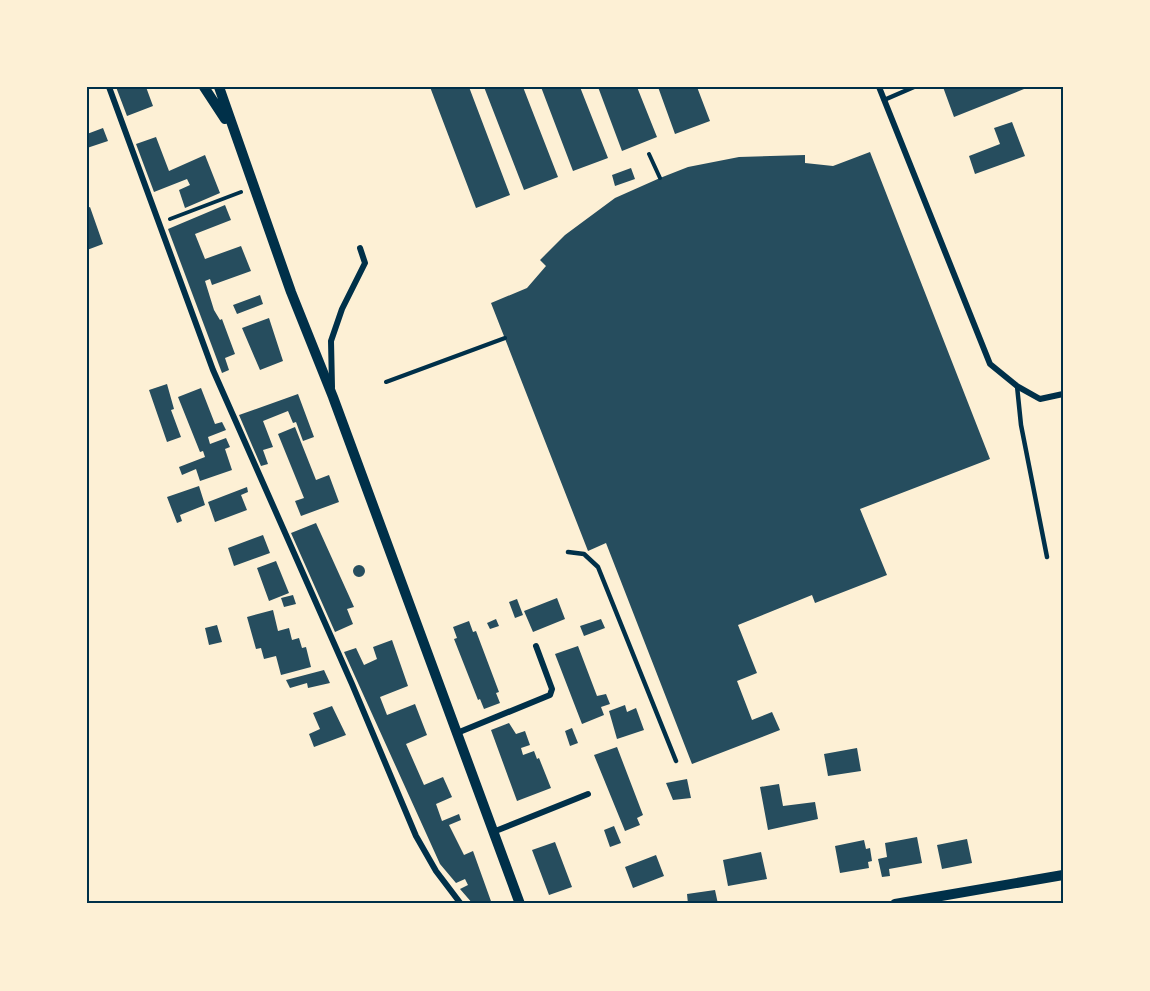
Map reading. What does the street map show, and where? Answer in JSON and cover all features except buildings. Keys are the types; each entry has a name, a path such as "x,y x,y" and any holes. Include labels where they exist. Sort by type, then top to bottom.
{"street":[{"path":"109,87 213,370 352,684 416,836 436,871 461,904"},
{"path":"204,87 234,131"},
{"path":"219,87 254,188 520,904"},
{"path":"879,87 990,364 1017,386 1040,399 1063,394"},
{"path":"333,397 331,341 342,309 366,263 360,248"},
{"path":"457,733 550,695 552,689 536,646"},
{"path":"493,832 588,794"},
{"path":"895,904 1063,875"}],"lane":[{"path":"884,100 914,87"},
{"path":"1017,386 1021,425 1047,557"},
{"path":"568,552 584,554 598,567 676,761"}],"path":[{"path":"649,154 660,177"},
{"path":"158,224 254,188"},
{"path":"386,382 504,338"}]}
